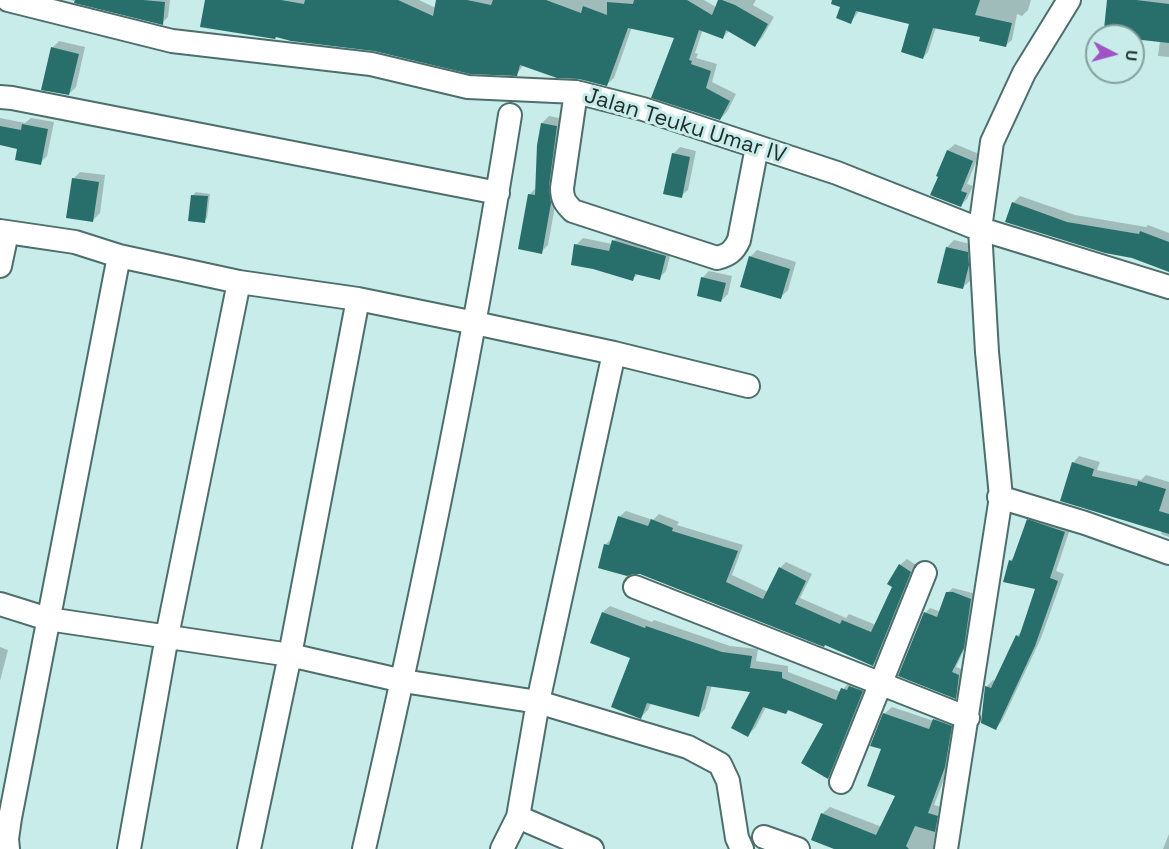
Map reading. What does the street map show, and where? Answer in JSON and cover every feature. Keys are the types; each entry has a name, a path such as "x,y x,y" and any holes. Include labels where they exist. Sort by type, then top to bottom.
{"street":[{"name":"Jalan Teuku Umar IV","path":"8,0 172,41 371,63 468,87 576,92 643,110 837,173 980,229 1169,287"},
{"path":"945,849 968,718 1000,497 987,352 980,229 992,142 1024,73 1070,0"},
{"path":"576,92 562,188 565,203 573,211 717,258 727,256 734,250 739,240 757,147"},
{"path":"0,98 12,98 498,193"},
{"path":"364,849 403,681 475,323 510,115"},
{"path":"0,266 4,232 75,242 119,256 239,282 358,299 614,353 748,386"},
{"path":"8,849 10,818 119,256"},
{"path":"129,849 167,636 239,282"},
{"path":"249,849 290,655 358,299"},
{"path":"502,849 518,817 538,702 614,353"},
{"path":"1000,497 1085,523 1169,553"},
{"path":"841,782 925,573"},
{"path":"635,587 968,718"},
{"path":"0,604 48,619 290,655 403,681 538,702 688,747 720,764 728,782 737,838 742,849"},
{"path":"518,817 592,849"},
{"path":"764,837 798,849"}],"building":[{"path":"75,0 165,2 163,25 74,3"},
{"path":"205,0 281,0 304,4 305,0 398,0 433,16 436,0 467,0 491,5 493,0 546,0 581,13 583,6 607,15 607,2 633,4 634,0 687,0 712,15 718,0 722,0 768,24 755,47 726,30 723,39 699,30 689,60 692,61 691,64 711,71 706,88 730,101 720,120 651,98 674,38 628,28 607,86 579,79 557,78 520,65 517,76 470,74 374,51 200,27"},
{"path":"832,0 980,0 975,15 1012,23 1006,47 979,41 980,37 933,28 923,59 901,52 909,24 856,11 851,24 836,18 840,7 831,4"},
{"path":"1107,0 1136,0 1169,4 1169,43 1145,40 1145,24 1105,24"},
{"path":"51,47 79,54 69,95 41,90"},
{"path":"541,123 557,126 549,186 551,203 542,254 518,249 528,194 535,195 537,145"},
{"path":"22,124 48,129 41,165 15,160 17,149 0,145 0,126 21,130"},
{"path":"947,150 973,161 961,191 967,193 961,207 930,195"},
{"path":"672,153 690,157 682,198 663,194"},
{"path":"72,178 99,182 93,222 66,218"},
{"path":"191,195 208,196 205,223 188,221"},
{"path":"1012,202 1067,222 1139,234 1140,231 1169,242 1169,272 1132,258 1105,253 1005,222"},
{"path":"612,240 666,256 660,280 635,274 633,281 571,265 574,244 609,251"},
{"path":"946,247 968,252 969,265 963,289 937,283"},
{"path":"749,256 790,269 781,299 740,287"},
{"path":"701,277 726,283 721,302 697,296"},
{"path":"1072,462 1094,469 1092,476 1137,486 1138,481 1166,489 1159,511 1169,514 1169,534 1060,501"},
{"path":"618,516 648,526 651,519 673,528 672,531 738,551 726,582 763,599 779,567 806,581 795,604 840,624 842,620 871,632 892,587 887,584 899,564 911,572 873,666 825,645 824,647 640,574 627,576 598,568 604,544 609,545"},
{"path":"1027,519 1065,532 1050,578 1058,581 1035,646 996,730 981,723 985,686 991,688 1016,635 1019,637 1035,589 1003,582 1009,560 1012,561"},
{"path":"946,592 953,592 971,599 964,648 952,672 959,675 956,699 898,676 924,612 937,617"},
{"path":"602,612 722,652 752,656 750,668 782,672 782,678 836,700 841,688 847,690 849,686 863,691 828,779 801,763 823,724 788,710 786,714 763,707 748,737 731,728 750,692 707,686 699,717 647,703 641,719 611,707 630,658 590,643"},
{"path":"883,713 929,729 933,719 952,726 945,767 928,813 938,816 935,832 915,826 906,846 909,849 834,849 811,840 821,813 876,835 895,796 867,786 881,749 870,746"}]}
